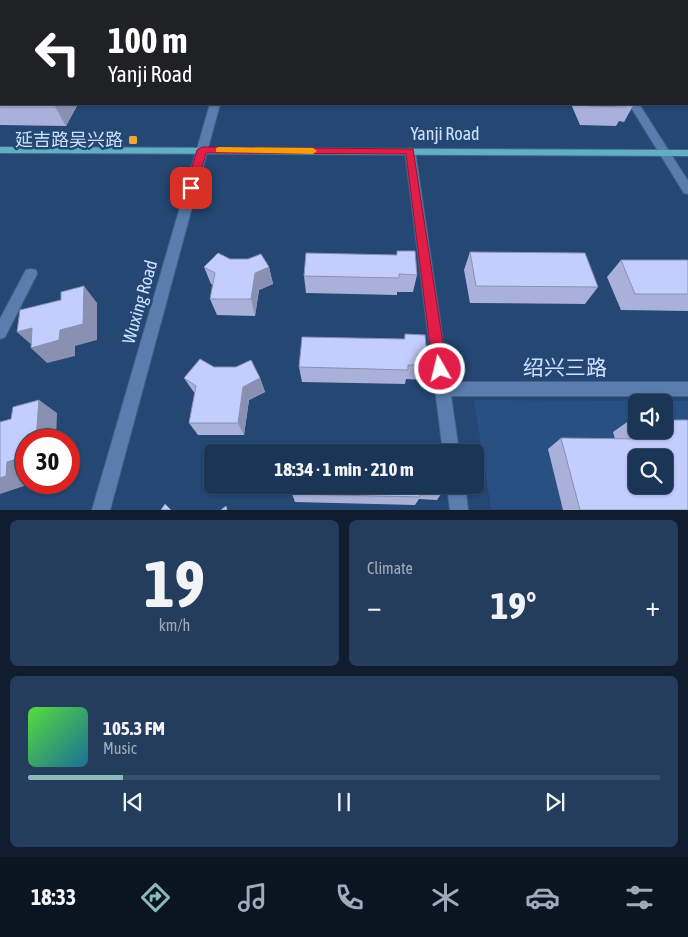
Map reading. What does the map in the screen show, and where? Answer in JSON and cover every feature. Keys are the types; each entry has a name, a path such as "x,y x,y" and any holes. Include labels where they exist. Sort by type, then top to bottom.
{"main road":[{"name":"Yanji Road","path":"0,150 688,153"}],"street":[{"name":"Wuxing Road","path":"101,510 215,105"},
{"path":"635,105 688,190"},
{"path":"410,151 450,444"},
{"path":"0,333 31,274"},
{"name":"绍兴三路","path":"443,389 688,388"},
{"path":"457,494 459,510"}],"shaded area":[{"path":"474,400 628,401 628,439 673,439 673,401 688,401 688,509 491,509 484,464 484,444 481,444"}],"building":[{"path":"0,105 56,105 55,107 0,107"},
{"path":"625,105 626,107 589,106"},
{"path":"397,251 415,251 417,275 399,274 399,278 304,276 306,253 397,255"},
{"path":"470,252 585,253 598,287 476,286"},
{"path":"218,253 230,259 248,259 261,254 269,267 255,273 251,299 210,299 215,273 204,267"},
{"path":"621,260 688,260 688,294 635,294"},
{"path":"84,286 83,324 60,330 59,340 31,348 32,328 17,332 20,310 61,300 61,292"},
{"path":"405,334 425,335 428,365 408,365 408,370 299,367 302,337 405,339"},
{"path":"200,359 214,367 236,367 251,360 260,378 243,387 238,423 189,423 196,386 184,378"},
{"path":"39,400 37,429 15,429 15,459 7,462 6,476 0,478 0,422 11,419 13,407"},
{"path":"673,420 688,420 688,510 580,510 561,438 673,439"},
{"path":"292,494 420,494 420,497"},
{"path":"165,504 171,510 161,510"}],"slow traffic":[{"path":"219,150 313,151"}],"place":[{"name":"延吉路吴兴路","path":"133,140"}],"route":[{"path":"191,188 202,150 410,151 440,369"}]}
